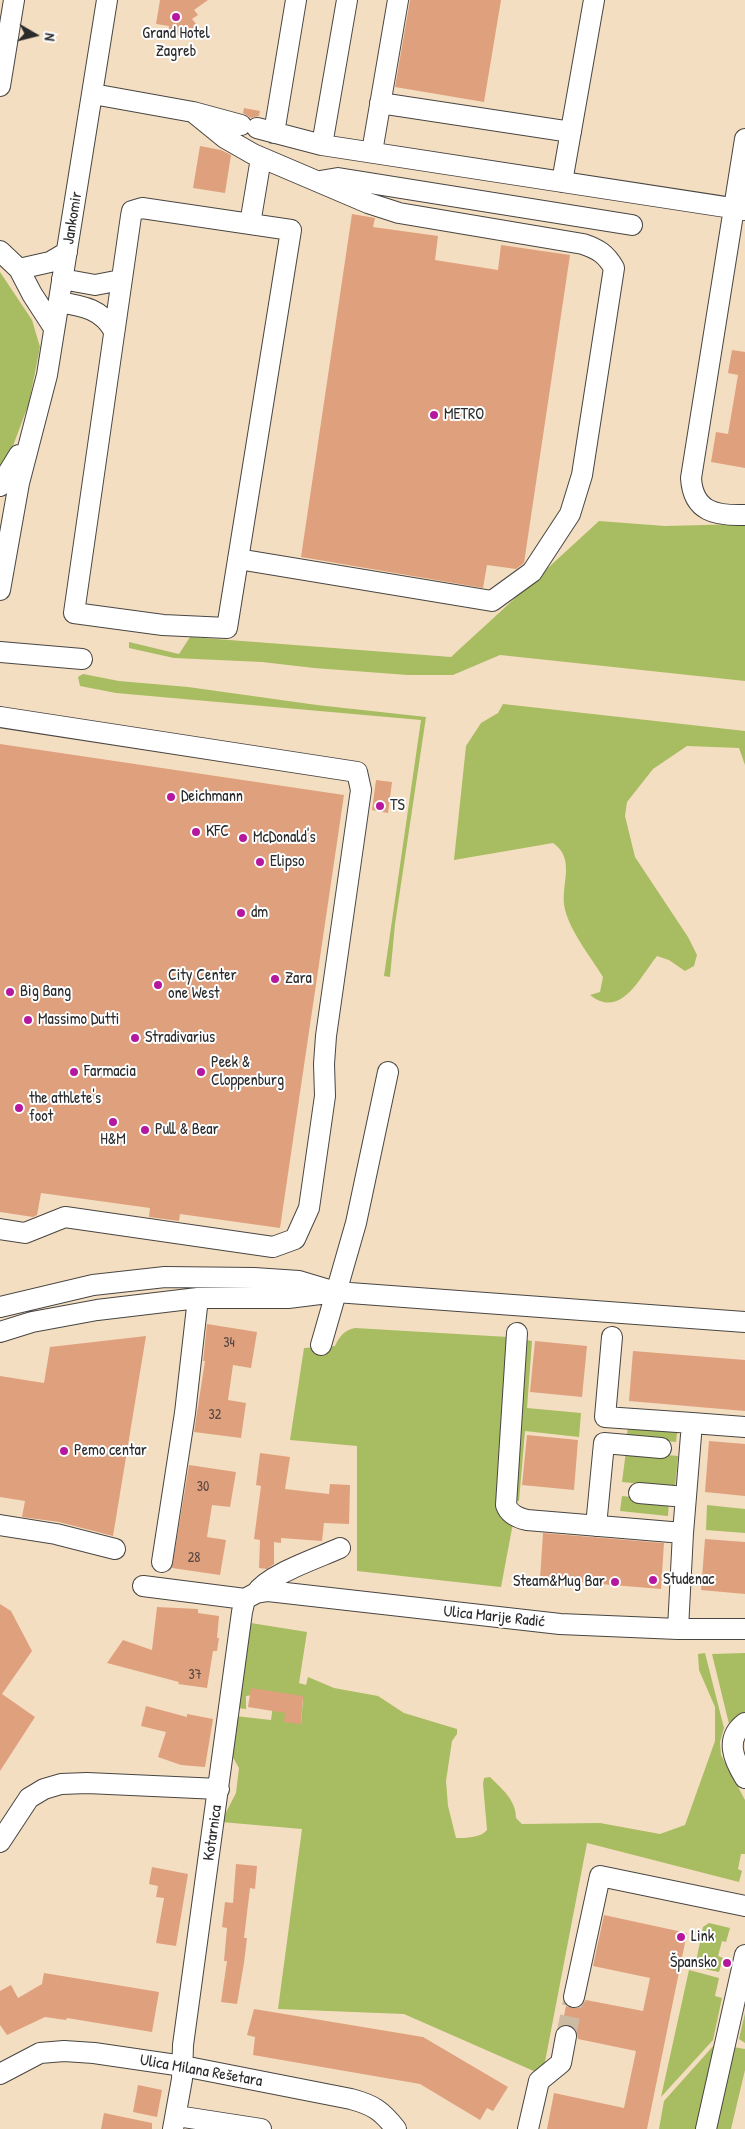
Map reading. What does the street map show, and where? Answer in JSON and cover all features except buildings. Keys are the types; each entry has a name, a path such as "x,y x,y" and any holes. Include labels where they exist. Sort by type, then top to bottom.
{"street":[{"path":"0,86 14,0"},
{"name":"Jankomir","path":"0,590 18,483 46,374 107,0"},
{"path":"257,128 296,0"},
{"path":"322,145 347,0"},
{"path":"372,152 398,0"},
{"path":"562,182 594,0"},
{"path":"93,94 193,112 322,145 739,210"},
{"path":"380,103 570,132"},
{"path":"193,112 225,138 261,158 368,203 399,212 583,244 598,249 608,257 614,268 582,475 570,514 532,572 492,601 238,559"},
{"path":"745,139 739,210 691,478 692,492 698,502 713,514 745,516"},
{"path":"250,224 261,158"},
{"path":"318,182 338,178 632,225"},
{"path":"142,208 250,224 291,230 227,628 163,625 74,613 131,216 135,210 142,208"},
{"path":"0,251 18,269 54,328"},
{"path":"18,269 50,262 67,252"},
{"path":"62,280 96,285 121,280"},
{"path":"59,302 76,305 95,312 104,317 114,331"},
{"name":"Jankomir","path":"0,486 31,434"},
{"path":"0,652 82,659"},
{"path":"0,717 357,772 361,790 326,1036 324,1064 325,1096 309,1208 295,1239 273,1247 65,1217 25,1233 0,1229"},
{"path":"321,1345 356,1223 388,1072"},
{"path":"0,1308 93,1285 165,1277 254,1278 299,1281 336,1292"},
{"path":"0,1332 32,1322 97,1310 198,1298 288,1298 336,1292 745,1322"},
{"path":"162,1562 185,1413 198,1298"},
{"path":"517,1333 506,1505 508,1510 525,1520 683,1533"},
{"path":"596,1526 612,1337"},
{"path":"605,1417 745,1427"},
{"path":"678,1629 683,1533 692,1423"},
{"path":"604,1443 661,1448"},
{"path":"639,1493 686,1497"},
{"path":"0,1525 56,1534 115,1549"},
{"path":"250,1596 271,1579 340,1548"},
{"name":"Ulica Marije Radić","path":"143,1586 250,1596 268,1591 560,1624 678,1629 745,1629"},
{"name":"Kotarnica","path":"175,2122 183,2066 183,2045 242,1612 250,1596"},
{"path":"745,1723 735,1735 732,1752 736,1764 745,1778"},
{"path":"0,1842 29,1798 44,1789 61,1784 87,1783 219,1790"},
{"path":"574,1997 600,1876 745,1906"},
{"path":"706,2129 745,1954"},
{"path":"528,2129 539,2080 561,2063 566,2036"},
{"name":"Ulica Milana Rešetara","path":"0,2074 40,2053 64,2051 94,2053 183,2066 351,2098 372,2105 396,2129"},
{"path":"175,2122 261,2129"}],"green space":[{"path":"0,272 32,320 40,347 29,403 10,454 0,470"},
{"path":"599,521 665,526 745,524 745,681 500,655 453,675 408,675 262,662 174,658 129,648 129,642 179,654 190,637 451,657"},
{"path":"83,674 119,681 188,687 317,705 426,717 395,924 390,977 384,976 421,720 116,693 80,686 78,677"},
{"path":"503,704 745,731 745,765 739,748 687,746 653,769 627,802 625,816 635,857 688,937 697,955 694,966 685,971 669,960 657,956 629,993 611,1002 601,1001 590,995 600,992 603,977 574,932 566,913 564,896 566,863 560,849 553,843 454,860 466,746 481,723 498,713"},
{"path":"355,1328 508,1337 513,1523 501,1587 357,1571 357,1446 290,1440 304,1348 335,1346 342,1334"},
{"path":"520,1339 532,1341 527,1408 581,1413 579,1437 525,1431 519,1501 504,1499"},
{"path":"628,1421 678,1426 676,1442 627,1437"},
{"path":"626,1451 678,1456 675,1487 622,1482"},
{"path":"622,1496 669,1501 668,1516 620,1511"},
{"path":"707,1505 745,1509 745,1533 706,1530"},
{"path":"251,1623 307,1632 299,1683 306,1685 308,1677 334,1688 378,1696 404,1713 457,1729 457,1734 452,1741 446,1781 448,1806 456,1838 477,1836 487,1830 483,1784 484,1778 490,1777 504,1790 511,1800 516,1818 522,1824 600,1823 660,1834 685,1825 715,1741 715,1707 699,1670 698,1654 705,1653 724,1728 720,1742 721,1755 745,1800 745,1854 741,1854 738,1869 742,1871 739,1882 587,1843 544,2067 536,2072 404,2014 278,2009 302,1829 221,1822 236,1793 239,1768 231,1754 235,1716 271,1720 275,1692 246,1696 246,1709 237,1708","holes":["287,1697 303,1699 301,1724"]},
{"path":"745,1653 745,1714 730,1728 712,1654"},
{"path":"709,1923 730,1928 726,1942 722,1941 718,1956 723,1958 719,1972 695,1967 703,1927"},
{"path":"689,1970 719,1978 715,1996 722,1998 713,2040 661,2097"},
{"path":"745,2013 745,2043 739,2039"},
{"path":"715,2044 697,2129 659,2129 664,2101"},
{"path":"733,2047 745,2049 745,2070 731,2129 714,2129"}],"tunnel":[{"path":"566,2036 574,1997"}],"place":[{"name":"Grand Hotel Zagreb","path":"176,17"},
{"name":"METRO","path":"434,415"},
{"name":"Deichmann","path":"171,797"},
{"name":"TS","path":"380,806"},
{"name":"KFC","path":"196,832"},
{"name":"McDonald's","path":"243,838"},
{"name":"Elipso","path":"260,862"},
{"name":"dm","path":"241,913"},
{"name":"Zara","path":"275,979"},
{"name":"City Center one West","path":"158,985"},
{"name":"Big Bang","path":"10,992"},
{"name":"Massimo Dutti","path":"28,1020"},
{"name":"Stradivarius","path":"135,1038"},
{"name":"Farmacia","path":"74,1072"},
{"name":"Peek & Cloppenburg","path":"201,1072"},
{"name":"the athlete's foot","path":"19,1108"},
{"name":"H&M","path":"113,1122"},
{"name":"Pull & Bear","path":"145,1130"},
{"name":"Pemo centar","path":"64,1451"},
{"name":"Studenac","path":"653,1580"},
{"name":"Steam&Mug Bar","path":"615,1582"},
{"name":"Link","path":"681,1937"},
{"name":"Špansko","path":"727,1963"}]}
